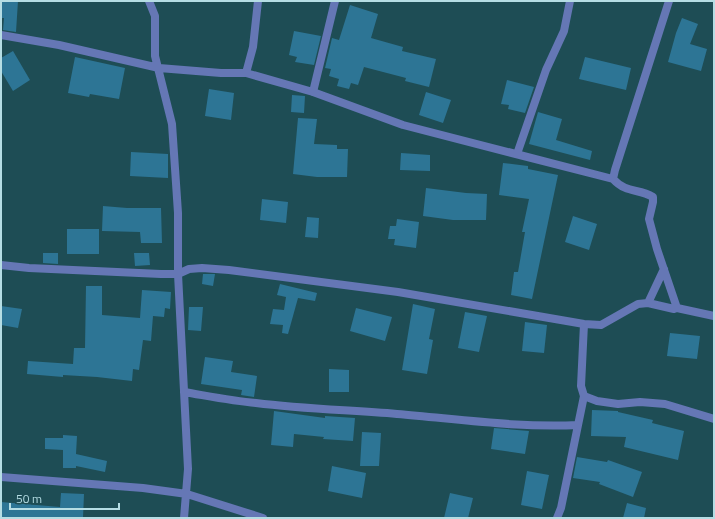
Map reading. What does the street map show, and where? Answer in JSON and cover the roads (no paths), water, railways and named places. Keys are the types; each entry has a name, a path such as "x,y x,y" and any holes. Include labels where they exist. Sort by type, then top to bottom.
{"street":[{"path":"149,1 155,16 155,56 172,124 178,213 178,274 188,469 184,518"},
{"path":"246,73 253,47 258,1"},
{"path":"313,92 335,1"},
{"path":"517,154 546,70 564,31 570,1"},
{"path":"613,179 614,170 670,1"},
{"path":"1,35 59,45 159,68 246,73 313,92 403,125 613,179 620,186 648,194 652,197 653,202 649,219 657,249 678,308"},
{"path":"1,265 29,268 178,274 189,270 202,268 229,270 398,292 584,324 601,325 638,304 648,303 714,316"},
{"path":"648,303 664,269"},
{"path":"557,518 561,508 584,396 581,386 584,324"},
{"path":"184,392 254,403 296,407 397,414 490,423 549,426 578,425"},
{"path":"584,396 597,401 618,404 640,402 665,404 714,419"},
{"path":"1,477 143,488 186,494 263,518"}]}
